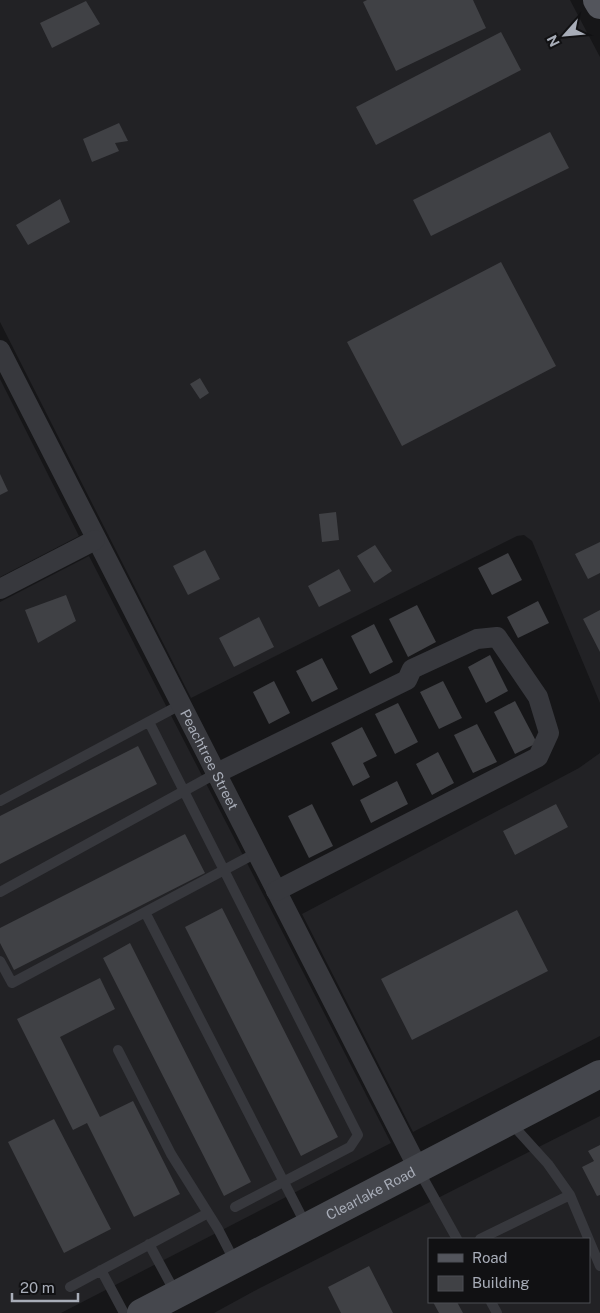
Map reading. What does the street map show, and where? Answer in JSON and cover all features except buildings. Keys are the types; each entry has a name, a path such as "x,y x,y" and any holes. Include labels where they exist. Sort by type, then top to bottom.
{"main road":[{"path":"597,0 600,5"},
{"name":"Clearlake Road","path":"160,1306 236,1263 600,1074"}],"street":[{"name":"Peachtree Street","path":"0,350 95,540 418,1168"},
{"path":"0,590 95,540"},
{"path":"215,774 407,680 412,669 477,639 497,637 538,697 550,733 538,757 276,891"}],"lane":[{"path":"0,801 180,705"},
{"path":"149,722 358,1135 350,1147 235,1207"},
{"path":"0,892 215,774"},
{"path":"0,960 12,983 256,853"},
{"path":"145,912 307,1226"},
{"path":"118,1050 171,1154 218,1229 236,1263"},
{"path":"509,1121 548,1164 570,1195 588,1238"},
{"path":"418,1168 456,1238"},
{"path":"482,1238 570,1195"},
{"path":"70,1287 208,1213"},
{"path":"590,1242 600,1266"},
{"path":"149,1244 160,1306"},
{"path":"101,1270 124,1313"}],"shaded area":[{"path":"0,0 570,0 600,57 600,703 532,541 524,535 517,536 191,698 0,322"},
{"path":"0,379 79,536 0,577"},
{"path":"89,556 391,1143 61,1313 0,1313 0,602"},
{"path":"600,753 600,1036 413,1132 302,914 579,768"},
{"path":"600,1116 600,1313 214,1313 258,1289"}]}
